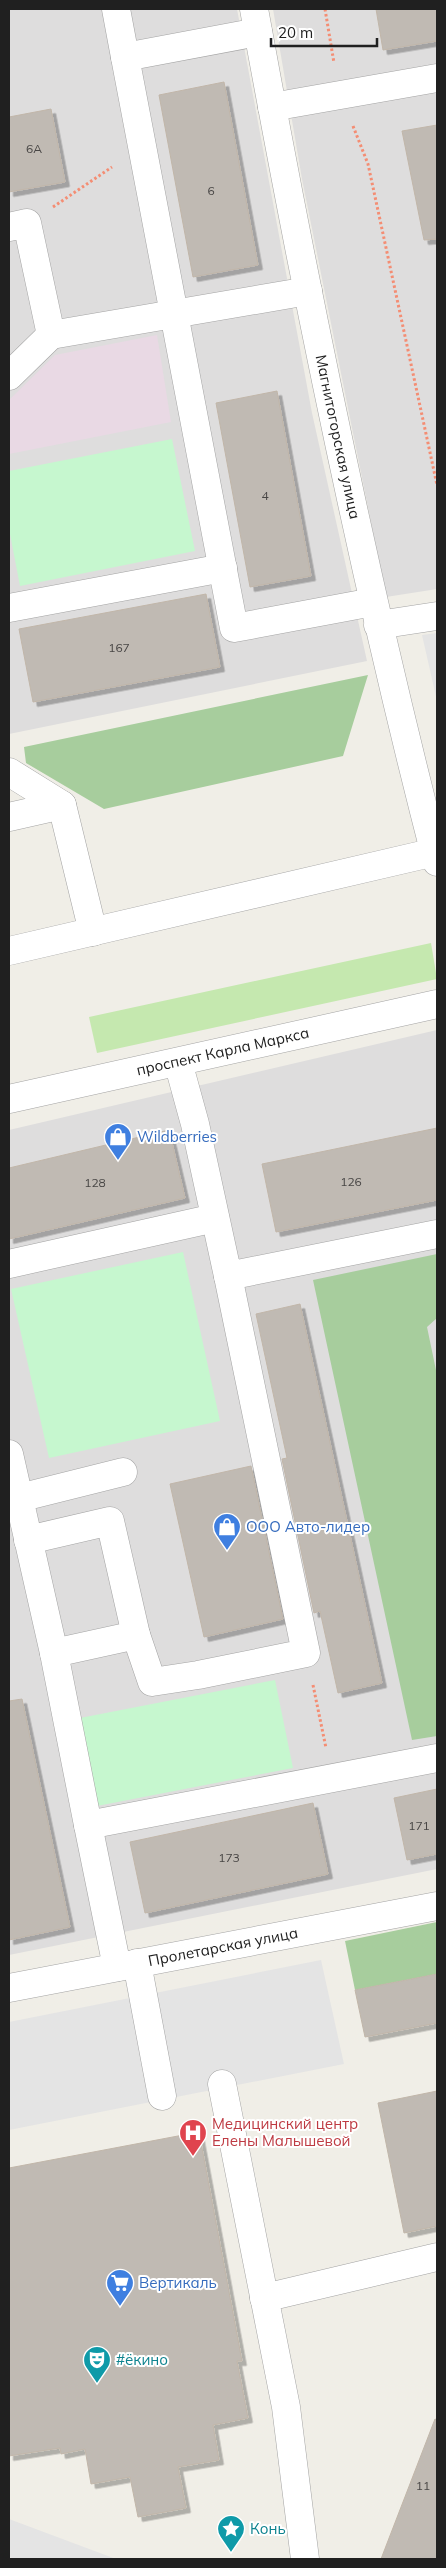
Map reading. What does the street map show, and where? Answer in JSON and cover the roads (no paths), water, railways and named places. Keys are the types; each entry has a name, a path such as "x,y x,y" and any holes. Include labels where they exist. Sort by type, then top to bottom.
{"street":[{"path":"116,9 234,628 375,614 437,616"},
{"path":"125,57 256,21"},
{"name":"Магнитогорская улица","path":"256,21 308,291 375,614 390,683 436,858"},
{"path":"272,107 437,78"},
{"path":"18,225 51,335"},
{"path":"9,376 51,335 308,291"},
{"path":"9,608 223,568"},
{"path":"9,772 62,805 93,932"},
{"path":"9,817 62,805"},
{"path":"9,951 436,858"},
{"name":"проспект Карла Маркса","path":"9,1099 437,1004"},
{"path":"28,1540 110,1522 136,1635 152,1682 198,1676 306,1653 228,1276 195,1124 178,1062"},
{"path":"9,1264 215,1218"},
{"path":"228,1276 437,1234"},
{"path":"9,1454 54,1653 88,1824 162,2096"},
{"path":"19,1498 123,1472"},
{"path":"54,1653 136,1635"},
{"path":"88,1824 437,1758"},
{"name":"Пролетарская улица","path":"9,1988 437,1906"},
{"path":"222,2084 286,2407 305,2559"},
{"path":"264,2298 437,2257"}],"place":[{"name":"Wildberries","path":"118,1161"},
{"name":"ООО Авто-лидер","path":"227,1551"},
{"name":"Медицинский центр Елены Малышевой","path":"193,2157"},
{"name":"Вертикаль","path":"120,2307"},
{"name":"#ёкино","path":"97,2384"},
{"name":"Конь","path":"231,2553"}]}
